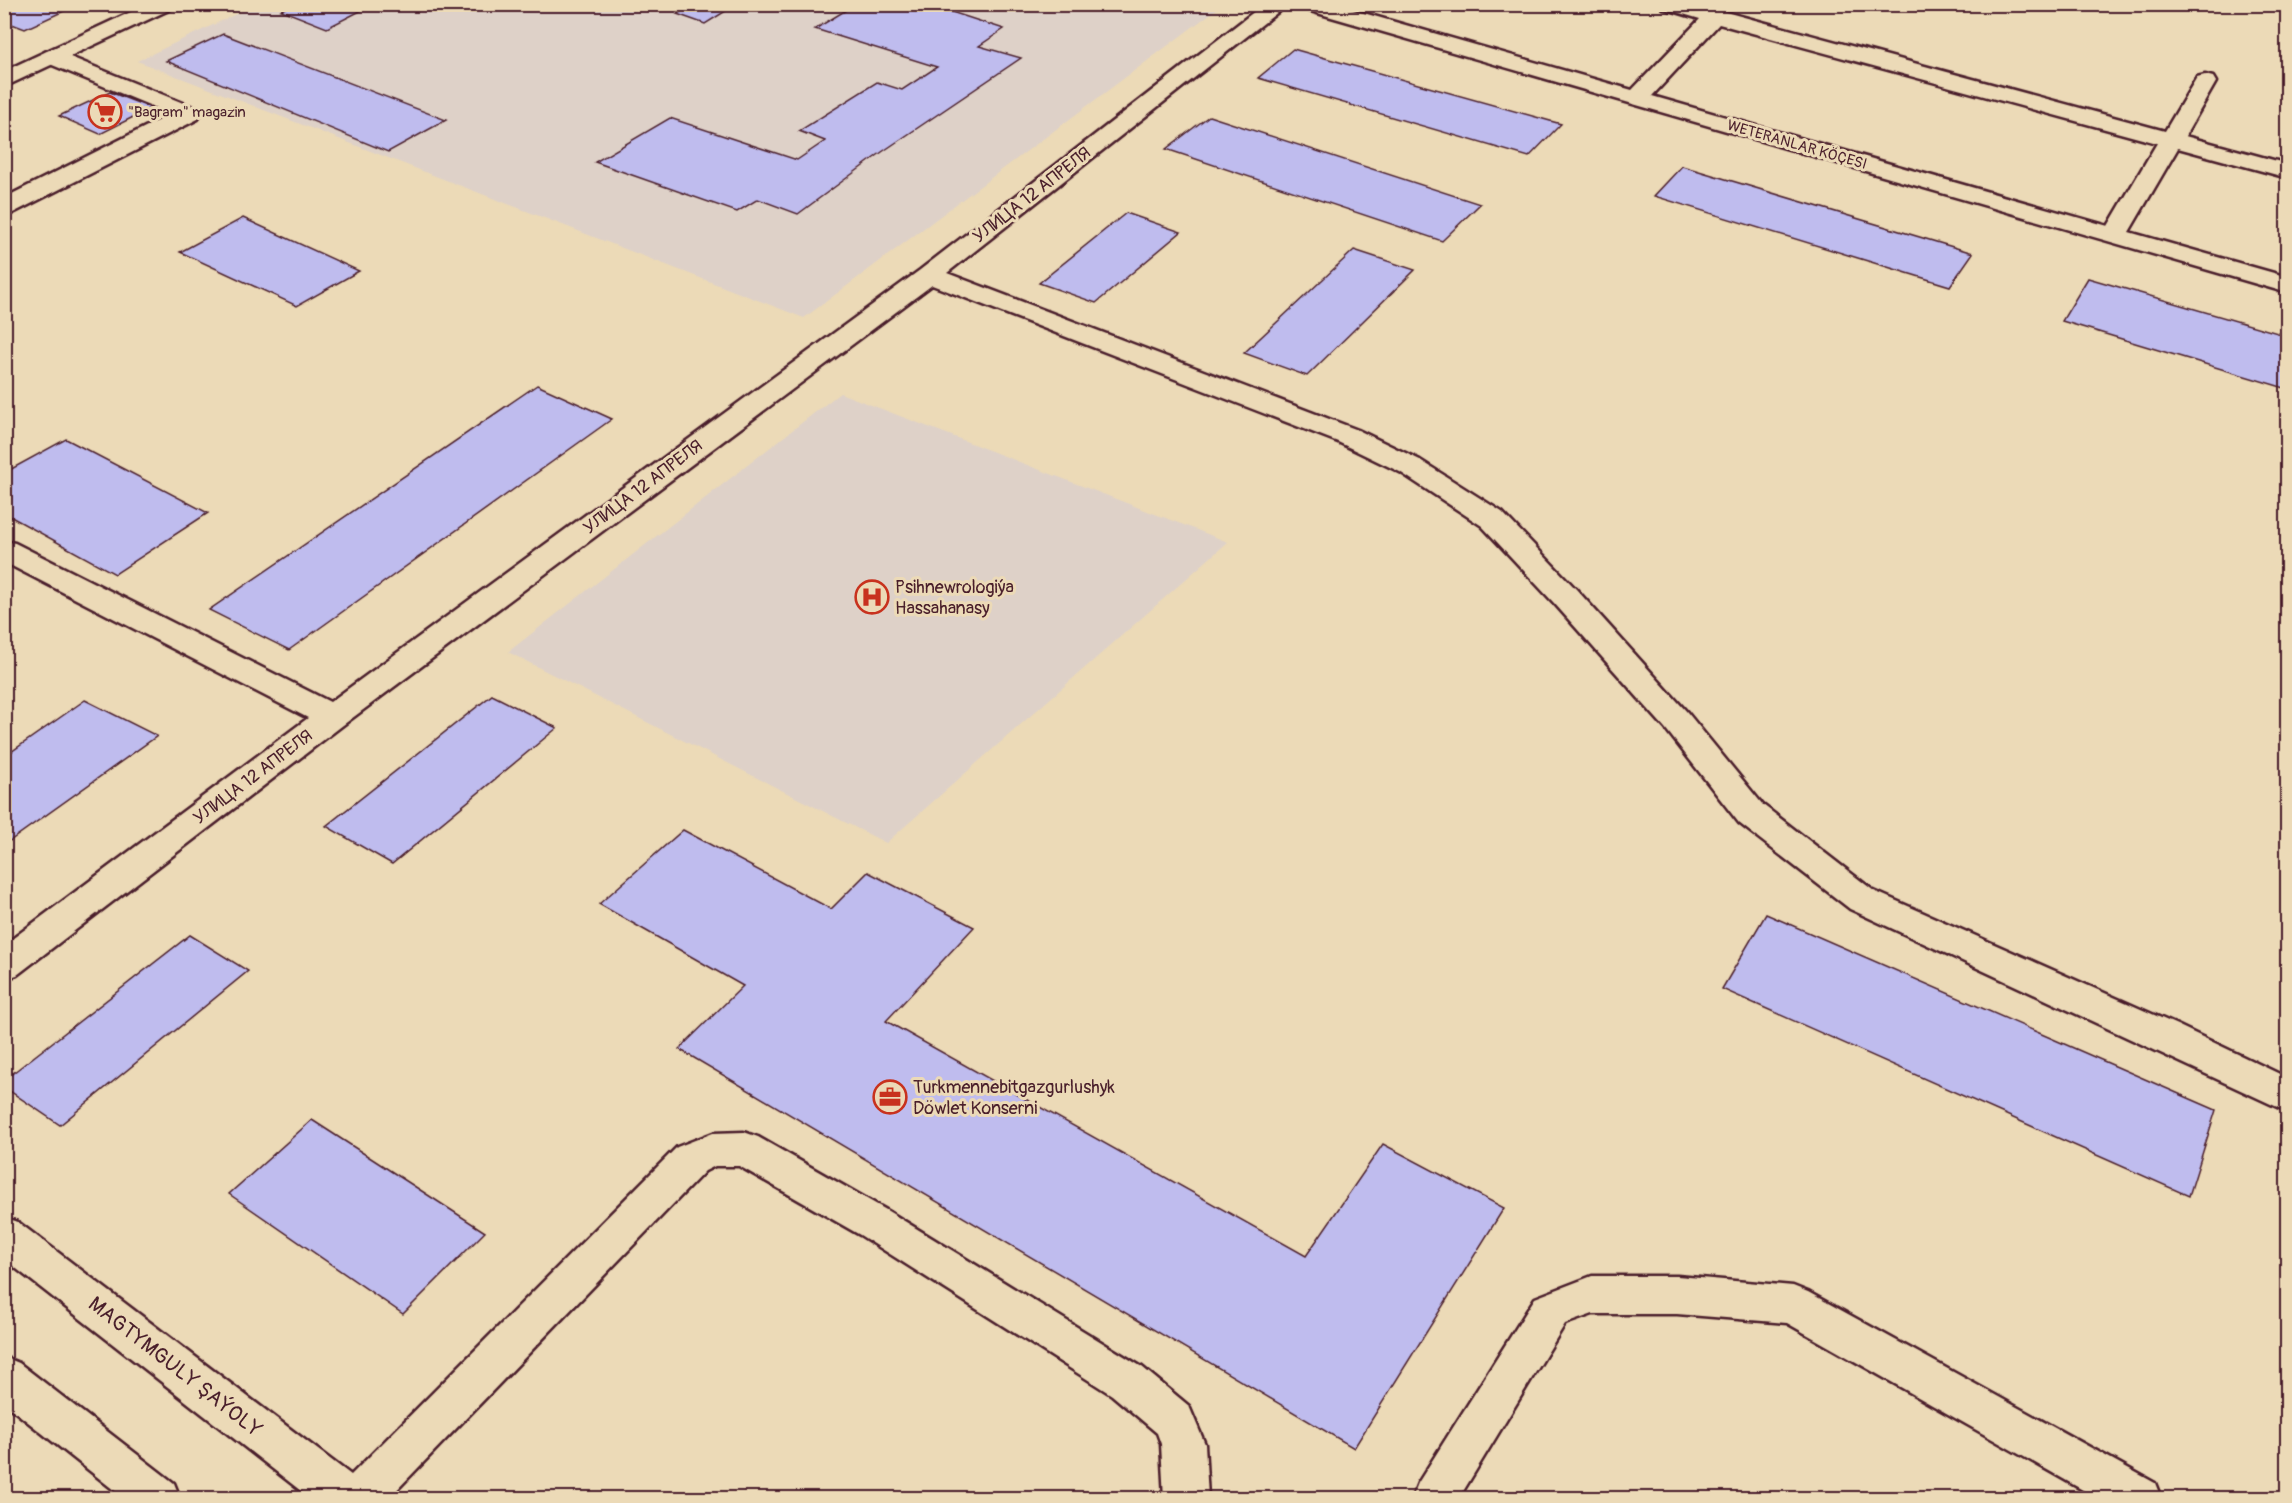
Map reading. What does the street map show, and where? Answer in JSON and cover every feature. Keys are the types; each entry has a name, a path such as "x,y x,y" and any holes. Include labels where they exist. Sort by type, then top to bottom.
{"street":[{"path":"4,80 166,4"},
{"name":"УЛИЦА 12 АПРЕЛЯ","path":"4,965 332,717 929,275 1278,4"},
{"name":"WETERANLAR KÖÇESI","path":"1307,4 2288,285"},
{"path":"1670,4 2288,171"},
{"path":"1636,99 1714,16"},
{"path":"4,208 190,114 53,57"},
{"path":"2114,236 2205,82"},
{"path":"929,275 1348,436 1410,466 1492,519 1565,596 1676,720 1751,814 1862,900 2164,1036 2288,1096"},
{"path":"4,550 332,717"},
{"path":"359,1498 691,1159 726,1149 744,1149 874,1223 1127,1381 1174,1420 1183,1444 1186,1498"},
{"name":"MAGTYMGULY ŞAÝOLY","path":"4,1235 345,1498"},
{"path":"1434,1498 1550,1311 1592,1295 1677,1295 1793,1305 2139,1498"},
{"path":"4,1377 158,1498"}],"shaded area":[{"path":"255,5 1222,5 804,318 137,61"},
{"name":"Psihnewrologiýa Hassahanasy","path":"840,393 1228,542 886,843 508,652"}],"building":[{"path":"4,4 79,4 25,29 4,21"},
{"path":"293,4 374,4 327,28 281,10"},
{"path":"694,4 737,4 705,24 677,14"},
{"path":"856,4 927,4 1004,29 979,46 1021,58 882,152 798,214 758,199 737,212 595,162 670,118 797,160 825,141 799,131 877,82 902,90 937,67 815,29"},
{"path":"223,34 446,120 388,152 166,61"},
{"path":"1293,49 1561,124 1529,157 1258,78"},
{"name":"\"Bagram\" magazin","path":"110,92 151,108 100,134 59,116"},
{"path":"1209,116 1480,204 1442,241 1166,149"},
{"path":"1682,166 1973,253 1950,286 1654,196"},
{"path":"1126,213 1181,232 1096,303 1039,283"},
{"path":"243,218 359,271 297,306 180,252"},
{"path":"1354,250 1415,270 1307,376 1244,353"},
{"path":"2088,278 2288,336 2288,389 2062,321"},
{"path":"537,385 612,419 289,650 209,610"},
{"path":"66,439 208,513 115,574 4,513 4,473"},
{"path":"492,695 557,728 392,864 326,826"},
{"path":"85,700 157,736 4,845 4,757"},
{"name":"Turkmennebitgazgurlushyk Döwlet Konserni","path":"683,830 831,909 868,872 974,927 886,1021 1306,1256 1383,1144 1504,1208 1354,1448 679,1049 743,986 599,904"},
{"path":"1766,914 2216,1110 2189,1196 1722,989"},
{"path":"190,935 248,971 60,1125 4,1087 4,1080"},
{"path":"312,1120 485,1232 403,1314 229,1194"}],"place":[{"name":"\"Bagram\" magazin","path":"105,112"},
{"name":"Psihnewrologiýa Hassahanasy","path":"872,597"},
{"name":"Turkmennebitgazgurlushyk Döwlet Konserni","path":"890,1097"}]}
